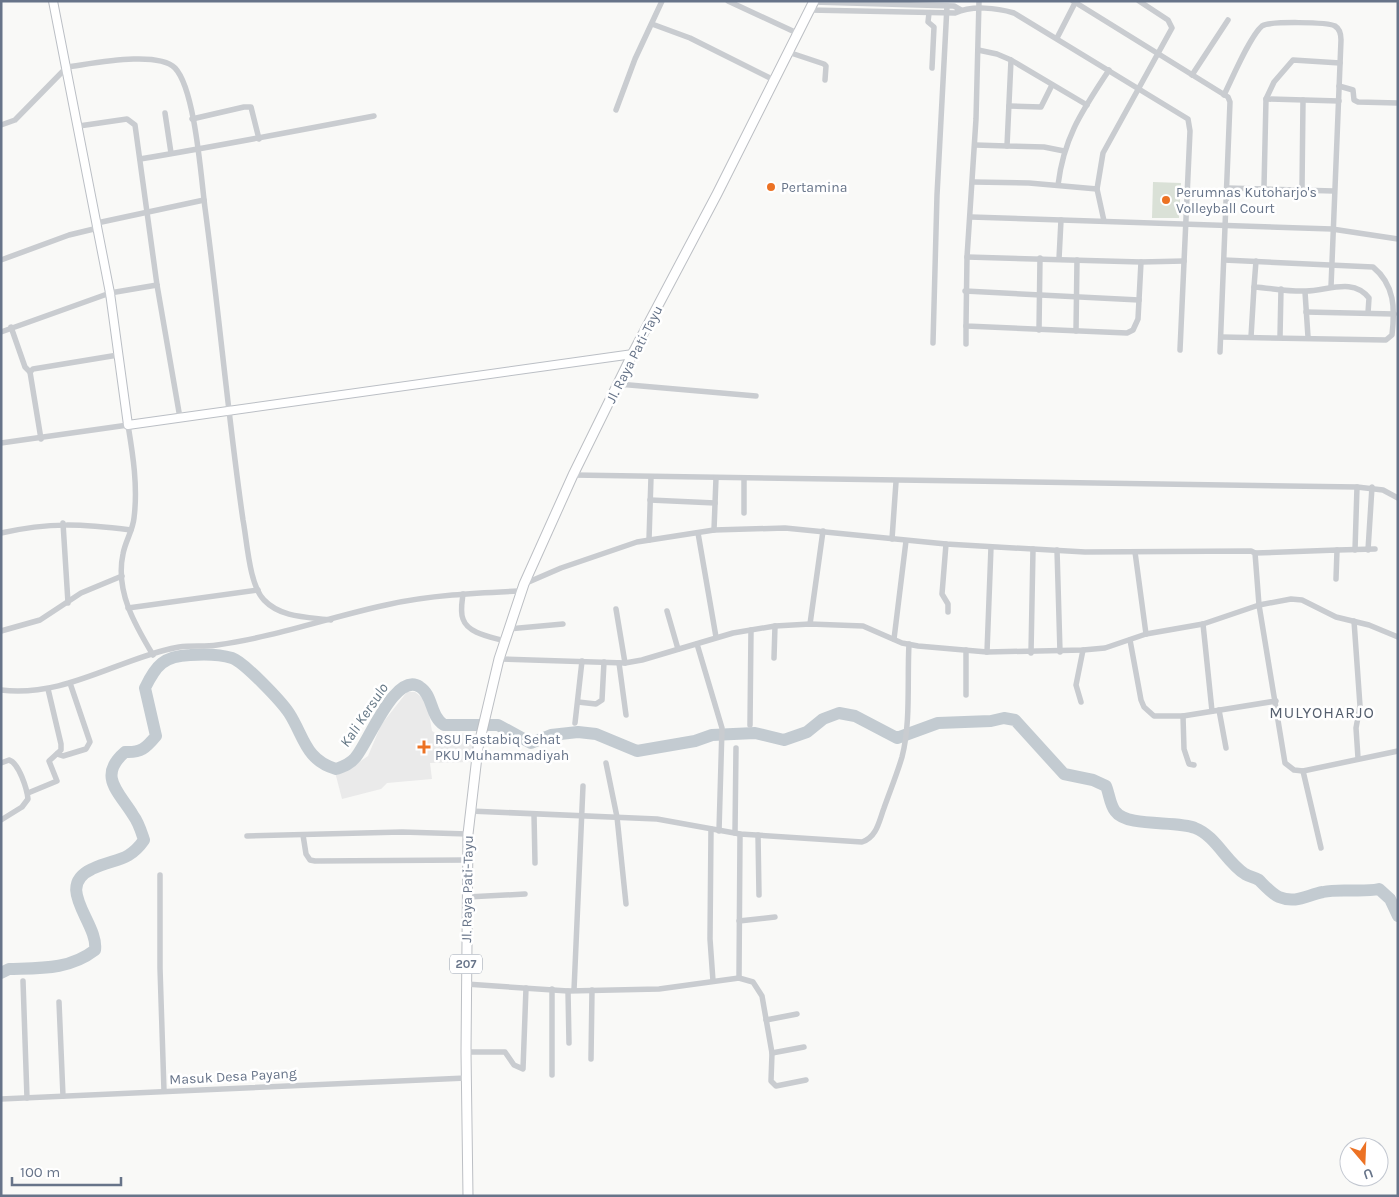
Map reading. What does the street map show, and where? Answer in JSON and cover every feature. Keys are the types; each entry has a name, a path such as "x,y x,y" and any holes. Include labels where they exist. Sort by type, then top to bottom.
{"main road":[{"name":"Jl. Raya Pati-Tayu","path":"468,1196 466,984 468,834 482,734 499,659 522,588 573,475 632,354 812,4"}],"street":[{"path":"54,1 110,292 128,425 135,498 134,520 123,553 122,576 128,608 153,655"},
{"path":"616,110 635,59 662,1"},
{"path":"728,1 797,33"},
{"path":"966,344 966,257 971,218 975,145 979,1"},
{"path":"1104,221 1097,189 1103,153 1170,33 1170,24 1139,1"},
{"path":"1057,38 1075,2 1159,52 1224,95 1230,102 1220,352"},
{"path":"812,4 920,9 954,6 961,10"},
{"path":"933,343 937,195 947,6"},
{"path":"920,9 929,13 947,13 961,10 998,8 1014,13 1183,115 1190,123 1180,350"},
{"path":"929,13 928,22 934,29 932,68"},
{"path":"1192,75 1228,20"},
{"path":"1224,95 1256,34 1264,25 1270,23 1326,24 1336,26 1341,35 1331,287"},
{"path":"652,24 690,38 774,80"},
{"path":"978,50 997,54 1011,60 1086,105"},
{"path":"788,52 826,65 825,80"},
{"path":"1,125 15,120 67,67 135,59 162,62 175,68 181,78 192,119 197,148 237,480 253,574 258,590 268,603 288,614 331,620"},
{"path":"1007,146 1011,60"},
{"path":"1264,187 1266,99 1274,82 1293,60 1340,63"},
{"path":"1058,185 1064,151 1070,134 1109,70"},
{"path":"1008,106 1041,107 1052,85"},
{"path":"1339,86 1353,90 1354,100 1358,102 1398,103"},
{"path":"1266,99 1339,100"},
{"path":"1302,189 1303,100"},
{"path":"192,119 251,107 258,139"},
{"path":"165,113 171,153"},
{"path":"140,159 197,148 228,146 374,116"},
{"path":"79,126 131,120 135,125 157,285 180,418"},
{"path":"975,145 1044,147 1064,151"},
{"path":"973,182 1058,185 1097,189"},
{"path":"1228,188 1264,187 1334,190"},
{"path":"1,260 97,225 204,200"},
{"path":"971,218 1185,223 1332,229 1398,239"},
{"path":"1059,259 1061,220"},
{"path":"966,257 1141,262 1184,261"},
{"path":"1039,330 1040,258"},
{"path":"1076,331 1077,260"},
{"path":"1221,337 1308,337 1386,340 1392,335 1394,314 1392,295 1377,270 1365,265 1224,260"},
{"path":"1252,336 1256,261"},
{"path":"966,326 1128,333 1133,330 1138,319 1141,262"},
{"path":"1,332 110,292 157,285"},
{"path":"1254,287 1305,292 1331,287 1352,287 1365,293 1369,298 1368,314"},
{"path":"1280,337 1281,289"},
{"path":"966,291 1138,300"},
{"path":"1305,292 1308,337"},
{"path":"1306,312 1394,314"},
{"path":"11,327 24,367 30,372 41,439"},
{"path":"1,443 41,439 230,410 632,354"},
{"path":"30,372 33,369 118,355"},
{"path":"618,384 756,396"},
{"path":"573,475 896,482 1231,483 1372,487 1391,492 1398,498"},
{"path":"649,540 651,477"},
{"path":"714,530 716,478"},
{"path":"744,478 744,513"},
{"path":"892,539 896,482"},
{"path":"1355,550 1357,487"},
{"path":"1,690 21,693 48,689 179,648 226,644 331,620 387,604 522,588 561,568 649,540 698,534 714,530 785,528 906,541 1057,550 1256,553 1372,550 1372,487"},
{"path":"650,500 715,503"},
{"path":"1,533 34,525 63,523 131,530"},
{"path":"63,523 68,603"},
{"path":"810,624 823,531"},
{"path":"698,534 716,637"},
{"path":"894,639 906,541"},
{"path":"946,544 942,594 948,604 948,612"},
{"path":"987,652 991,547"},
{"path":"1031,653 1033,549"},
{"path":"1057,550 1060,652"},
{"path":"1336,579 1337,550"},
{"path":"1135,552 1146,634"},
{"path":"1256,553 1259,605 1285,764 1294,770 1303,771 1398,751"},
{"path":"1,631 40,620 81,593 122,576"},
{"path":"128,608 258,590"},
{"path":"462,594 462,616 465,624 479,633 505,641"},
{"path":"499,659 622,663 697,644 716,637 775,626 810,624 863,626 909,644 987,652 1060,652 1105,648 1146,634 1203,624 1259,605 1296,599 1336,617 1354,621 1398,637"},
{"path":"616,609 626,715"},
{"path":"667,612 678,649"},
{"path":"1354,621 1360,706 1356,728 1358,758"},
{"path":"508,629 563,624"},
{"path":"1203,624 1212,711"},
{"path":"774,658 775,626"},
{"path":"750,725 751,630"},
{"path":"1130,640 1144,707 1154,716 1183,716 1276,701"},
{"path":"697,644 722,733 719,830"},
{"path":"470,811 657,819 738,834 862,842 868,840 873,836 878,824 902,755 906,725 909,644"},
{"path":"966,650 966,695"},
{"path":"1081,702 1076,686 1083,650"},
{"path":"575,723 582,661"},
{"path":"578,702 596,704 602,700 604,662"},
{"path":"57,754 63,756 86,749 90,742 70,683"},
{"path":"28,793 57,781 49,761 57,754 61,744 48,689"},
{"path":"1219,710 1226,748"},
{"path":"1183,716 1184,755 1189,764 1194,765"},
{"path":"736,748 740,921 739,978"},
{"path":"1,762 10,760 15,763 28,793 27,802 1,820"},
{"path":"606,763 617,817 626,904"},
{"path":"1303,771 1321,848"},
{"path":"569,1043 583,816 583,786"},
{"path":"534,814 535,863"},
{"path":"711,829 710,939 713,981"},
{"path":"246,836 402,832 468,834"},
{"path":"303,835 306,854 310,860 468,860"},
{"path":"758,835 759,895"},
{"path":"160,875 160,968 164,1092"},
{"path":"467,897 525,894"},
{"path":"740,921 776,917"},
{"path":"466,984 571,990 659,989 739,978 753,982 760,990 772,1053 770,1077 774,1084 776,1086 806,1080"},
{"path":"23,981 27,1098"},
{"path":"466,1052 505,1052 514,1065 523,1069 526,988"},
{"path":"552,989 552,1075"},
{"path":"591,1059 592,990"},
{"path":"59,1002 63,1096"},
{"path":"766,1020 797,1014"},
{"path":"772,1053 804,1048"},
{"name":"Masuk Desa Payang","path":"1,1099 466,1078"}],"shaded area":[{"name":"Perumnas Kutoharjo's Volleyball Court","path":"1153,182 1181,183 1179,218 1152,218"},
{"name":"RSU Fastabiq Sehat PKU Muhammadiyah","path":"407,692 415,692 424,699 428,708 432,731 435,733 477,734 472,762 430,763 432,779 387,783 381,789 342,799 335,772 351,768 368,756 381,725"}],"waterway":[{"name":"Kali Kersulo","path":"1,973 9,969 65,965 85,957 95,950 91,928 80,906 77,885 81,877 92,869 132,853 144,840 137,821 113,784 112,769 125,752 135,752 143,749 156,736 145,688 153,673 167,660 174,657 195,655 227,657 238,661 262,682 285,707 311,753 318,760 336,769 355,758 392,698 401,689 411,685 420,687 424,691 436,716 444,725 498,725 531,743 551,735 578,732 596,734 637,751 695,741 712,735 755,733 784,740 807,732 823,719 839,713 855,716 897,738 938,723 991,721 1004,718 1015,720 1064,774 1093,780 1106,786 1113,808 1121,816 1141,822 1176,824 1195,828 1209,837 1238,869 1259,880 1279,897 1291,900 1337,890 1365,891 1379,889 1390,899 1398,916"}],"place":[{"name":"Pertamina","path":"771,187"},
{"name":"Perumnas Kutoharjo's Volleyball Court","path":"1166,200"},
{"name":"RSU Fastabiq Sehat PKU Muhammadiyah","path":"424,747"}],"district":[{"name":"MULYOHARJO","path":"1322,712"}]}
